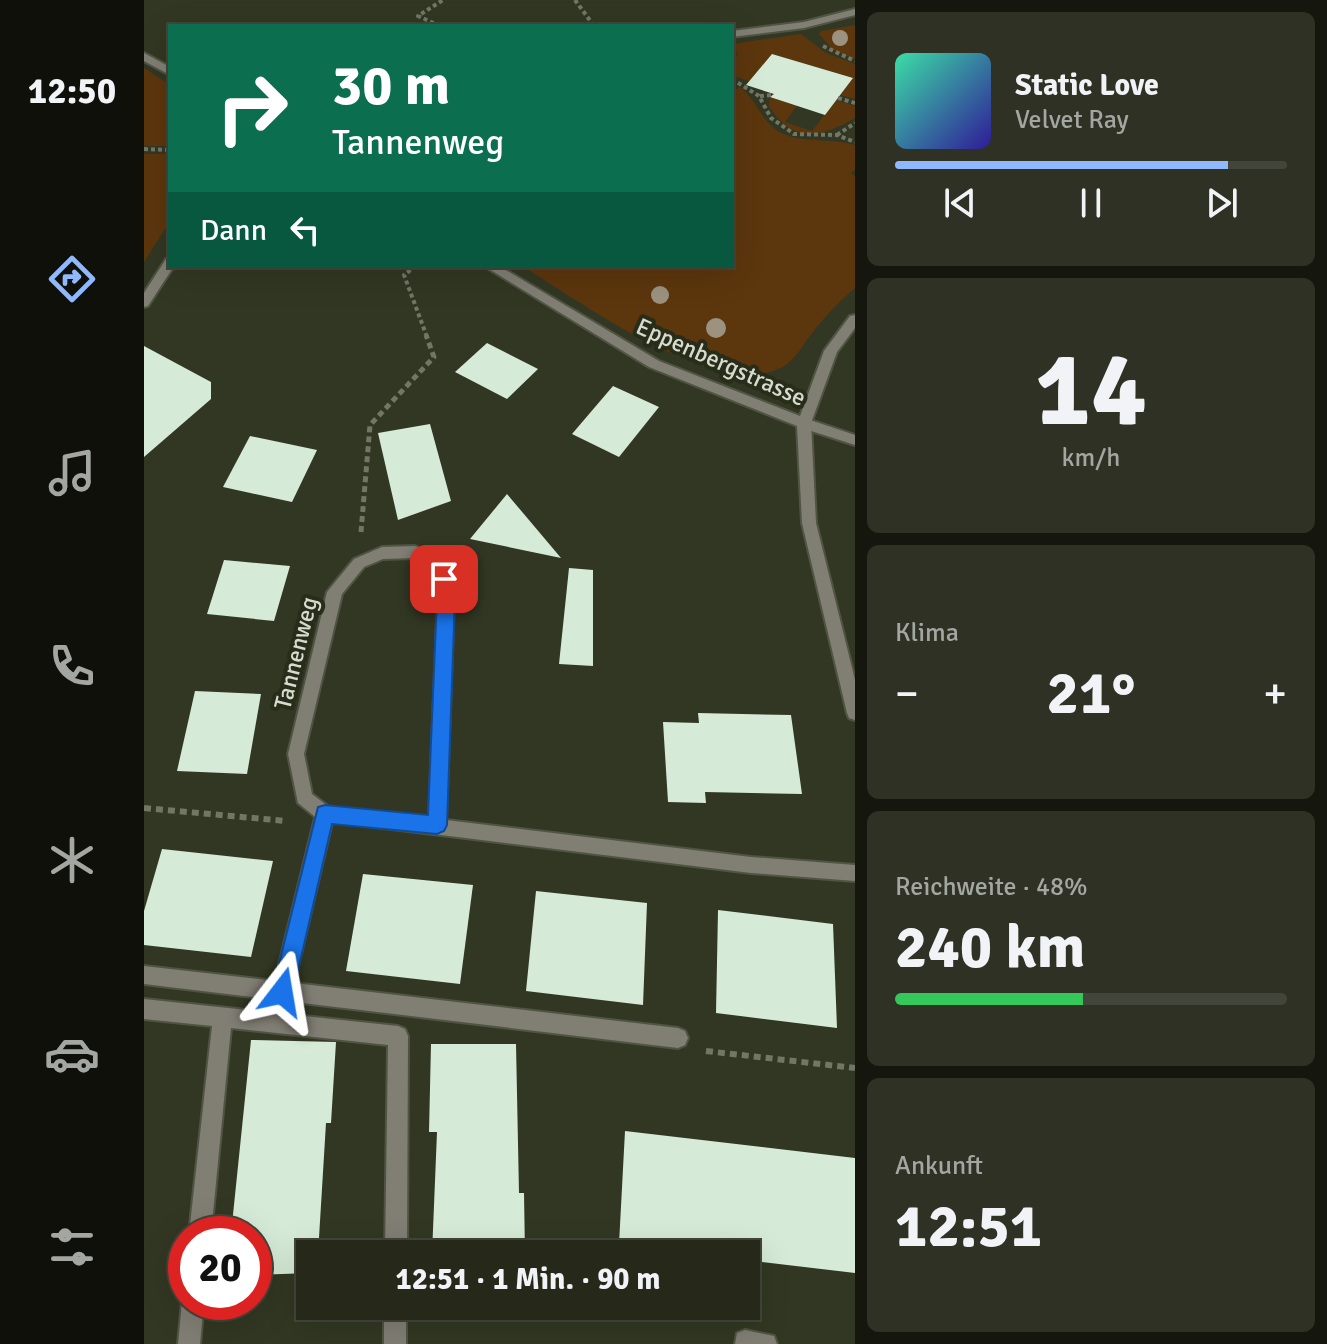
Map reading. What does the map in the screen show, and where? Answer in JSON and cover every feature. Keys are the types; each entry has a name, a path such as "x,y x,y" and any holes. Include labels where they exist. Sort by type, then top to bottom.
{"street":[{"path":"734,34 804,25 855,12"},
{"path":"144,56 168,71"},
{"path":"144,303 168,265"},
{"name":"Eppenbergstrasse","path":"493,268 654,364 804,423 809,523 855,713"},
{"path":"855,319 831,351 804,423 855,440"},
{"path":"359,563 382,553 415,552 442,562 446,597 437,825"},
{"name":"Tannenweg","path":"325,814 304,798 296,754 335,592 359,563"},
{"path":"282,992 325,814 751,865 855,873"},
{"path":"144,975 678,1038"},
{"path":"144,1009 398,1036 396,1240"},
{"path":"202,1216 223,1016"},
{"path":"189,1344 191,1320"},
{"path":"395,1320 395,1344"}],"path":[{"path":"436,24 418,16 443,0"},
{"path":"575,0 593,24"},
{"path":"734,80 759,96 771,118 794,134 837,135 855,142"},
{"path":"759,96 772,95"},
{"path":"838,98 855,103"},
{"path":"837,135 855,123"},
{"path":"144,149 168,150"},
{"path":"359,563 370,425 434,357 404,275 413,268"},
{"path":"144,808 279,822 325,814"},
{"path":"678,1038 686,1048 855,1068"}],"shaded area":[{"path":"855,25 855,59 833,50 819,34 821,31"},
{"path":"801,34 826,53 855,64 855,99 840,95 852,78 773,54 749,81 734,77 734,56 738,55 734,44"},
{"path":"144,68 168,84 168,146 144,146"},
{"path":"739,86 750,96 765,119 784,134 855,145 855,170 851,173 855,176 855,288 823,320 790,362 759,374 726,372 689,361 651,344 525,268 734,268 734,92"},
{"path":"770,97 797,106 785,122 812,131 836,100 855,106 855,118 819,133 798,132 778,118 769,106"},
{"path":"144,154 168,154 168,224 144,262"}],"building":[{"path":"772,54 853,78 825,115 770,97 774,94 746,85"},
{"path":"487,343 538,369 507,399 455,372"},
{"path":"144,346 211,382 211,399 144,457"},
{"path":"613,386 659,407 619,457 572,434"},
{"path":"430,424 451,501 398,520 378,433"},
{"path":"250,436 317,450 292,502 223,487"},
{"path":"507,494 561,558 470,539"},
{"path":"224,560 290,566 274,621 207,614"},
{"path":"569,568 593,570 593,666 559,664"},
{"path":"195,691 261,694 247,774 177,771"},
{"path":"698,713 791,715 802,794 705,792 706,803 668,802 663,722 699,723"},
{"path":"162,849 273,861 251,957 144,945 144,911"},
{"path":"363,874 473,885 460,984 346,971"},
{"path":"536,891 647,903 643,1005 526,991"},
{"path":"718,910 833,924 837,1028 716,1013"},
{"path":"251,1040 336,1042 331,1123 326,1123 319,1240 296,1240 296,1274 272,1274 272,1216 233,1216"},
{"path":"431,1044 516,1044 519,1193 524,1193 525,1240 433,1240 437,1132 429,1132"},
{"path":"625,1131 855,1158 855,1273 760,1262 760,1240 619,1240"}],"route":[{"path":"282,992 325,814 437,825 446,597 444,579"}]}
